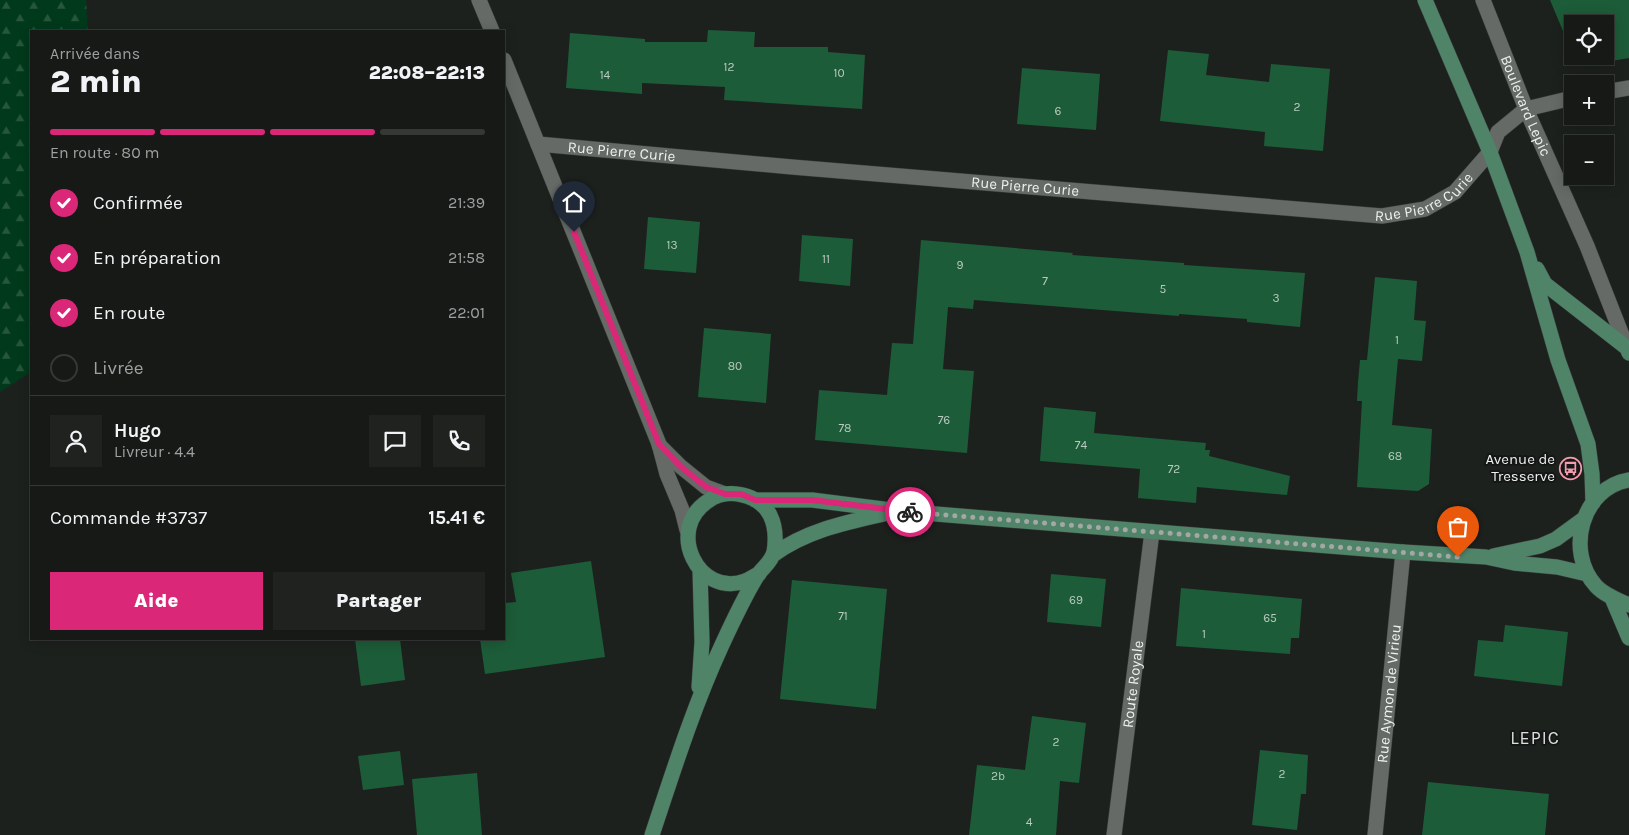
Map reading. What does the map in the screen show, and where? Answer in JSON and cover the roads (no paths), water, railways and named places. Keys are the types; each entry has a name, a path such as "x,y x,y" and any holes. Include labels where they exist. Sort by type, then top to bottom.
{"street":[{"path":"479,0 492,30"},
{"name":"Boulevard Lepic","path":"1425,0 1490,152 1528,252 1558,360 1588,444 1593,503"},
{"name":"Boulevard Lepic","path":"1483,0 1526,108 1569,203 1628,349"},
{"path":"505,62 659,444 667,474 688,530"},
{"path":"1614,90 1629,88"},
{"path":"1526,108 1564,100"},
{"name":"Rue Pierre Curie","path":"538,144 1382,216 1425,209 1455,192 1490,152 1498,132 1526,108"},
{"name":"Boulevard Lepic","path":"1528,252 1545,284 1593,324 1628,349"},
{"path":"659,444 680,466 706,487 725,494"},
{"path":"1486,557 1540,546 1556,539 1582,520 1593,503 1604,491 1622,481 1629,480"},
{"path":"652,835 698,698 721,646 759,574 768,565 773,554 776,534 770,514 755,500 741,494 725,494 708,500 695,513 688,530 687,544 692,559 700,570 714,579 729,583 745,581 759,574"},
{"path":"755,500 812,500 899,511 1486,557 1587,574"},
{"path":"773,554 789,543 820,530 851,521 899,511"},
{"path":"1582,520 1579,538 1580,557 1587,574 1597,587 1612,598 1629,605"},
{"name":"Route Royale","path":"1114,835 1152,532"},
{"name":"Rue Aymon de Virieu","path":"1375,835 1403,552"},
{"path":"698,698 702,642 700,570"},
{"path":"1612,598 1629,638"}],"place":[{"name":"Avenue de Tresserve","path":"1571,468"}],"district":[{"name":"LEPIC","path":"1535,738"}]}
